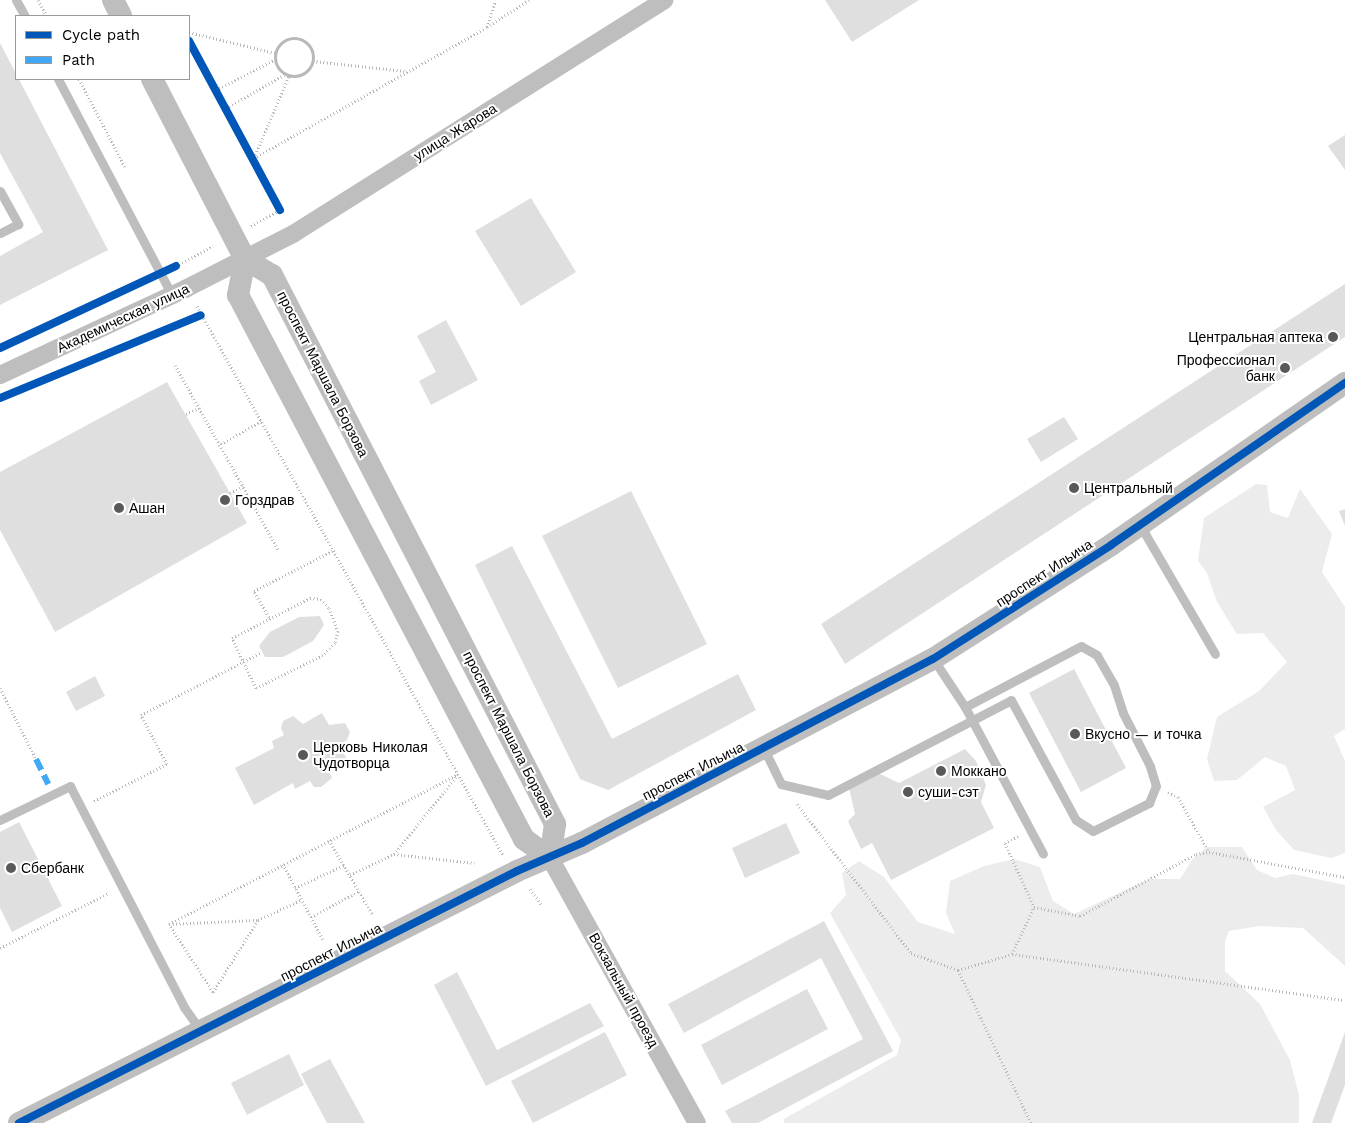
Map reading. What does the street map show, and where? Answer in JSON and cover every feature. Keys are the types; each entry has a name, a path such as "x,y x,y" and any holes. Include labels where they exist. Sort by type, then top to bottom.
{"street":[{"path":"113,0 120,15"},
{"name":"улица Жарова","path":"245,259 292,234 664,0"},
{"path":"153,80 245,259 238,295 524,839 550,858"},
{"name":"Академическая улица","path":"0,374 179,292 245,259"},
{"name":"проспект Маршала Борзова","path":"245,259 272,275 556,824 550,858"},
{"name":"проспект Ильича","path":"19,1123 517,871 550,858 764,749 933,659 1140,525 1345,383"},
{"name":"Вокзальный проезд","path":"550,858 698,1123"}],"lane":[{"path":"16,0 24,15"},
{"path":"59,80 160,273 179,292"},
{"path":"0,191 18,224 0,233"},
{"path":"1140,525 1215,654"},
{"path":"764,749 781,784 828,795 1011,700 1076,820 1093,831 1149,803 1156,786 1150,766 1123,713 1114,686 1097,655 1081,646 965,707"},
{"path":"933,659 972,719 1042,854"},
{"path":"0,820 70,786 124,886 184,1007 201,1032"}],"path":[{"path":"38,0 46,15"},
{"path":"486,27 496,0"},
{"path":"254,158 486,27 529,0"},
{"path":"190,32 275,53"},
{"path":"221,99 284,76 304,74 313,62 310,47 298,38 283,41 275,53 274,60 284,76"},
{"path":"221,99 274,60"},
{"path":"313,62 406,71"},
{"path":"254,158 289,76"},
{"path":"80,80 128,172"},
{"path":"211,82 231,117"},
{"path":"249,150 258,167"},
{"path":"276,202 280,210"},
{"path":"172,257 176,266 179,292 202,315 263,420 500,852 517,871 542,905"},
{"path":"160,273 176,266"},
{"path":"193,318 202,315"},
{"path":"175,365 221,444 279,551"},
{"path":"186,414 199,408"},
{"path":"221,444 263,420"},
{"path":"230,493 244,486"},
{"path":"269,617 254,591 334,550"},
{"path":"310,598 321,600 334,618 338,631 335,643 323,655 256,688 244,662 232,638 269,617 310,598"},
{"path":"82,807 166,764 140,715 262,652"},
{"path":"0,688 36,759"},
{"path":"169,924 457,775"},
{"path":"350,875 394,854 457,775"},
{"path":"781,784 911,953 958,970 1012,954 1345,1000"},
{"path":"1156,786 1178,797 1209,852"},
{"path":"1012,954 1034,907 1005,843 1030,829"},
{"path":"329,840 372,914"},
{"path":"1034,907 1080,916 1196,854 1209,852 1345,877"},
{"path":"394,854 474,863"},
{"path":"283,864 323,940"},
{"path":"295,888 344,865"},
{"path":"0,948 124,886"},
{"path":"311,917 359,891"},
{"path":"169,924 258,920 301,900"},
{"path":"169,924 212,992 258,920"},
{"path":"958,970 1031,1123"}],"shaded area":[{"path":"1256,484 1267,485 1270,512 1288,518 1300,489 1332,534 1322,572 1345,607 1345,729 1334,736 1345,761 1345,853 1331,858 1294,850 1276,830 1263,807 1295,790 1286,766 1265,757 1237,780 1214,781 1207,759 1217,717 1259,691 1287,662 1263,633 1237,634 1217,602 1207,573 1198,561 1204,518"},
{"path":"1207,847 1242,847 1257,870 1275,878 1293,874 1345,885 1345,966 1303,928 1260,926 1229,931 1225,941 1225,971 1260,1004 1290,1060 1299,1095 1299,1123 784,1123 784,1119 897,1055 901,1040 830,913 846,895 842,873 859,861 884,877 918,922 955,934 946,913 950,881 984,866 1014,859 1040,867 1053,901 1074,914 1149,879 1180,879 1192,860"}],"building":[{"path":"825,0 919,0 852,42"},
{"path":"0,43 15,72 15,80 19,80 108,250 0,305 0,256 43,232 0,153"},
{"path":"1345,135 1345,170 1328,146"},
{"path":"531,198 576,272 521,306 475,231"},
{"name":"Центральный","path":"1345,284 1345,337 845,664 821,624"},
{"path":"446,320 478,380 431,405 419,381 436,372 417,336"},
{"name":"Ашан","path":"167,382 247,523 55,632 0,530 0,472"},
{"path":"1064,417 1078,439 1041,462 1027,439"},
{"path":"631,491 707,644 618,688 542,536"},
{"path":"1345,509 1345,526 1339,511"},
{"path":"512,546 612,739 738,674 756,710 608,790 580,779 475,565"},
{"path":"320,616 324,625 313,641 283,657 265,657 259,646 270,632 299,617"},
{"path":"1074,669 1126,768 1081,792 1029,693"},
{"path":"95,676 105,696 76,711 66,692"},
{"name":"Церковь Николая Чудотворца","path":"322,713 329,725 345,723 350,732 347,740 339,745 348,761 329,771 332,778 321,787 314,787 310,781 295,789 293,783 254,805 235,768 274,748 272,741 284,735 281,728 283,721 293,716 303,724"},
{"path":"965,749 976,761 986,785 981,802 994,828 891,880 872,843 861,849 848,821 855,814 849,788 878,773 899,783"},
{"path":"19,822 62,906 12,932 0,908 0,832"},
{"path":"786,823 800,853 745,878 732,848"},
{"path":"824,921 893,1051 758,1123 732,1123 725,1111 863,1039 821,958 684,1033 668,1004"},
{"path":"457,972 497,1050 590,1003 604,1026 486,1086 434,985"},
{"path":"807,989 828,1029 722,1085 701,1045"},
{"path":"605,1032 627,1075 533,1123 511,1081"},
{"path":"1345,1032 1345,1085 1331,1123 1312,1123"},
{"path":"289,1054 304,1085 247,1115 231,1083"},
{"path":"330,1059 365,1123 327,1123 301,1074"}],"marked path":[{"path":"36,759 48,784"}],"cycle path":[{"path":"190,43 280,210"},
{"path":"0,348 176,266"},
{"path":"0,398 201,315"},
{"path":"19,1123 517,871 582,843 933,659 1111,545 1345,383"}],"place":[{"name":"Центральная аптека","path":"1333,337"},
{"name":"Профессионал банк","path":"1285,368"},
{"name":"Центральный","path":"1074,488"},
{"name":"Горздрав","path":"225,500"},
{"name":"Ашан","path":"119,508"},
{"name":"Вкусно — и точка","path":"1075,734"},
{"name":"Церковь Николая Чудотворца","path":"303,755"},
{"name":"Моккано","path":"941,771"},
{"name":"суши-сэт","path":"908,792"},
{"name":"Сбербанк","path":"11,868"}]}
